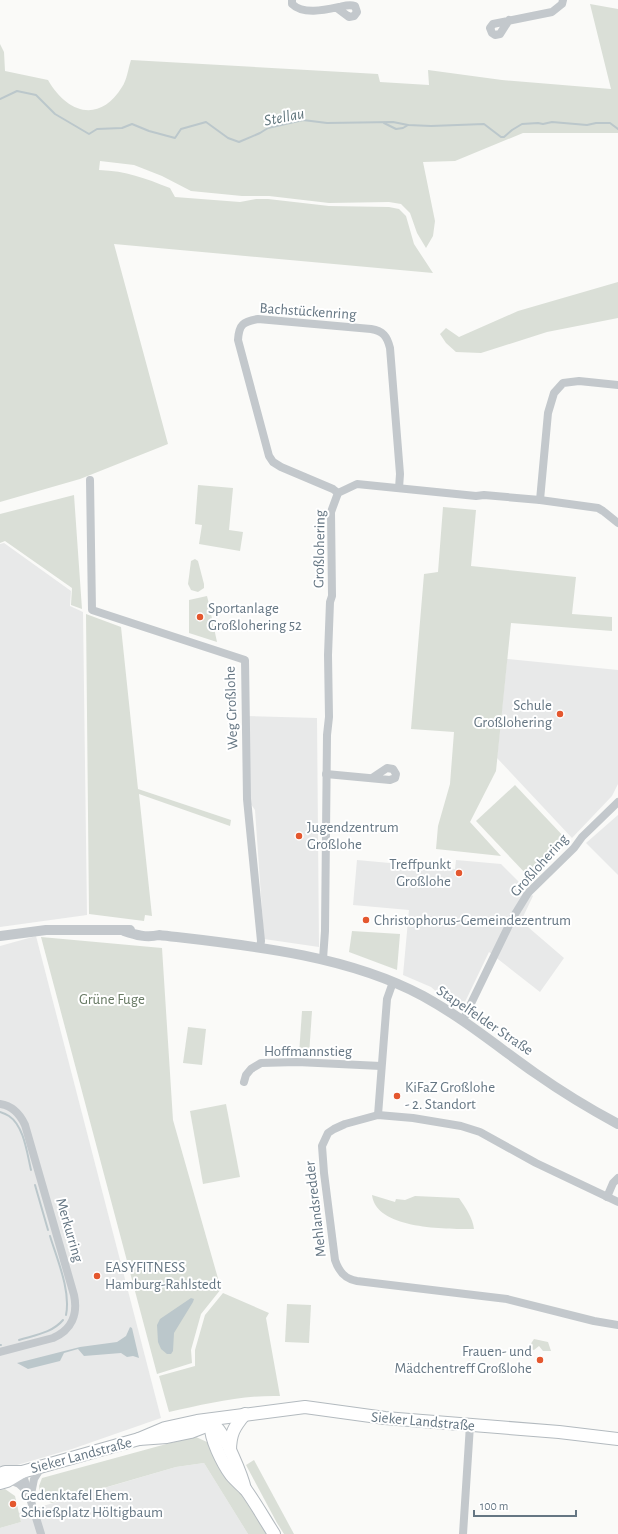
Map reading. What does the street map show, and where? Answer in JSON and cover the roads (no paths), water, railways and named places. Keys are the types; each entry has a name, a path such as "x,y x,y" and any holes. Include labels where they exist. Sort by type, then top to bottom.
{"main road":[{"name":"Sieker Landstraße","path":"194,1426 245,1414 313,1407 368,1416 618,1439"},
{"path":"230,1452 231,1437 245,1414"},
{"name":"Sieker Landstraße","path":"2,1480 42,1466 139,1439 165,1428 211,1424 228,1417"},
{"path":"211,1424 217,1427 222,1434 241,1472 246,1490"},
{"path":"211,1424 214,1440 230,1474 246,1490 274,1534"},
{"name":"Sieker Landstraße","path":"194,1426 214,1440"}],"street":[{"path":"292,0 292,4 296,8 302,10 337,8"},
{"path":"509,20 552,12 562,4 563,0"},
{"name":"Bachstückenring","path":"338,493 333,489 281,467 273,462 269,456 238,340 239,329 245,322 258,319 372,329 385,335 390,348 400,474 399,488"},
{"path":"540,500 548,413 554,393 564,383 579,381 618,385"},
{"name":"Weg Großlohe","path":"90,480 92,610 245,660 247,799 262,941 260,948"},
{"name":"Großlohering","path":"323,960 325,931 326,774 329,717 328,655 330,602 332,596 331,512 338,493 357,484 476,496 484,494 540,500 598,508 618,523"},
{"path":"326,774 372,778"},
{"name":"Großlohering","path":"463,1020 512,919 528,893 618,802"},
{"name":"Stapelfelder Straße","path":"0,936 46,930 124,931 137,936 150,937 159,935 260,948 346,966 393,982 423,996 463,1020 559,1090 618,1124"},
{"path":"378,1115 387,999 393,982"},
{"name":"Hoffmannstieg","path":"244,1082 246,1075 251,1069 261,1063 297,1062 381,1066"},
{"name":"Merkurring","path":"0,1104 9,1106 16,1111 25,1125 76,1306 72,1321 68,1328 61,1334 53,1338 0,1352"},
{"name":"Mehlandsredder","path":"618,1202 536,1163 480,1132 461,1126 413,1118 378,1115 345,1124 334,1129 328,1133 322,1146 335,1260 338,1269 344,1276 357,1282 507,1299 594,1321 618,1325"},
{"path":"607,1197 613,1183 618,1178"},
{"path":"462,1534 470,1425"},
{"path":"31,1499 32,1484 42,1466"},
{"path":"22,1472 41,1534"},
{"path":"2,1480 18,1483 23,1487 31,1499"}],"waterway":[{"name":"Stellau","path":"0,99 17,91 36,95 55,114 89,134 97,129 122,128 132,124 149,131 175,138 181,129 206,122 228,138 239,142 268,128 303,120 327,123 393,122 408,125 431,126 484,124 501,137 504,137 522,124 543,124 552,122 587,125 596,123 610,123 618,129"},
{"path":"384,123 396,129 403,128 408,125"},
{"path":"0,1112 9,1116 18,1126 24,1140 31,1170"},
{"path":"35,1185 48,1230"},
{"path":"50,1236 65,1286 67,1296 66,1315"},
{"path":"19,1340 48,1331 63,1320"}],"place":[{"name":"Sportanlage Großlohering 52","path":"200,617"},
{"name":"Schule Großlohering","path":"560,714"},
{"name":"Jugendzentrum Großlohe","path":"299,836"},
{"name":"Treffpunkt Großlohe","path":"459,873"},
{"name":"Christophorus-Gemeindezentrum","path":"366,920"},
{"name":"KiFaZ Großlohe - 2. Standort","path":"397,1096"},
{"name":"EASYFITNESS Hamburg-Rahlstedt","path":"97,1276"},
{"name":"Frauen- und Mädchentreff Großlohe","path":"540,1360"},
{"name":"Gedenktafel Ehem. Schießplatz Höltigbaum","path":"13,1504"}],"park label":[{"name":"Grüne Fuge","path":"112,999"}]}
